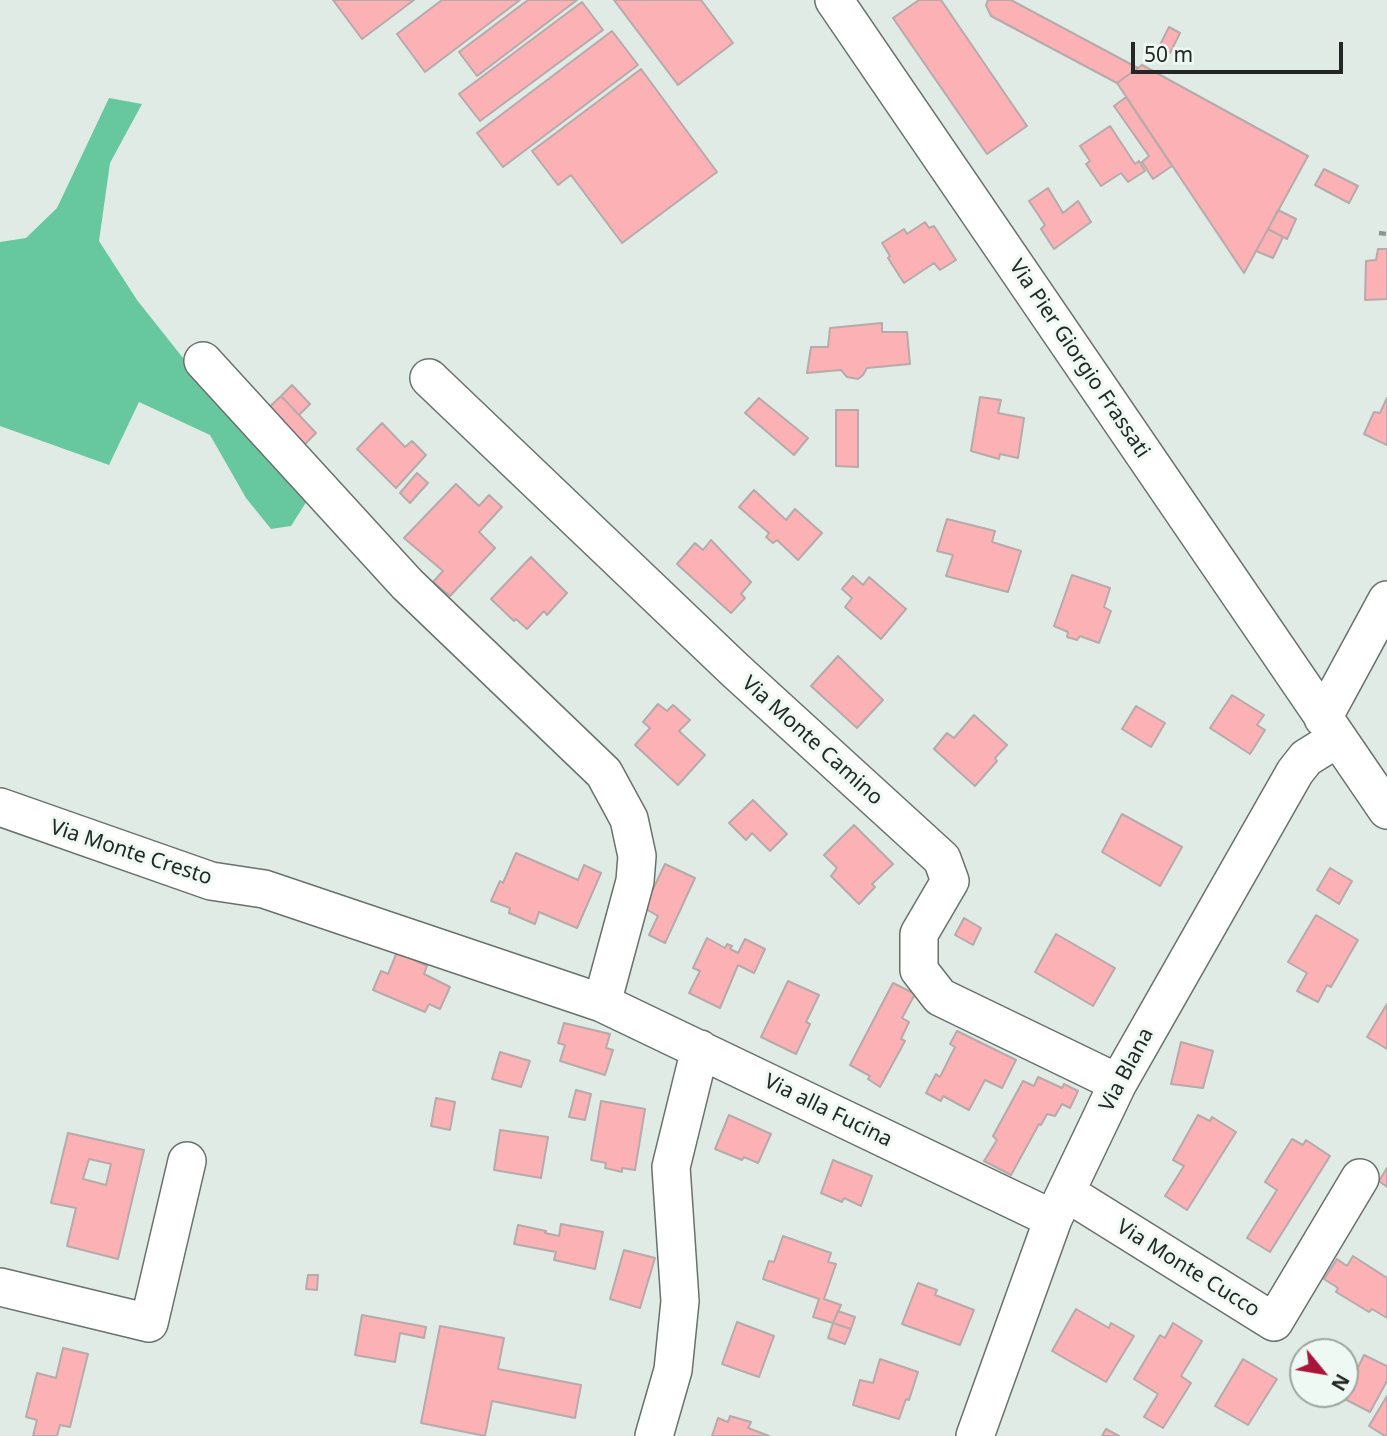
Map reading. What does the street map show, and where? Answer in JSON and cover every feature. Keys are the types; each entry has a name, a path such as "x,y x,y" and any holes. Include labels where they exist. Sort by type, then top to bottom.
{"street":[{"name":"Via Pier Giorgio Frassati","path":"834,0 1387,810"},
{"path":"203,361 407,584 604,773 629,819 637,856 635,881 602,1003"},
{"name":"Via Monte Camino","path":"429,378 735,670 942,859 950,881 919,934 919,970 940,997 1118,1083"},
{"path":"1331,728 1387,600"},
{"name":"Via Blana","path":"975,1436 1060,1206 1118,1083 1295,772 1331,728"},
{"name":"Via Monte Cresto","path":"0,807 211,881 264,889 602,1003"},
{"name":"Via alla Fucina","path":"602,1003 700,1049 1060,1206"},
{"path":"654,1436 673,1370 680,1301 671,1167 700,1049"},
{"path":"0,1287 149,1323 187,1161"},
{"name":"Via Monte Cucco","path":"1060,1206 1274,1322 1360,1178"}],"path":[{"path":"1378,233 1387,234"}],"green space":[{"path":"109,98 142,104 110,163 99,241 137,300 187,363 312,493 291,526 271,529 246,498 210,435 139,402 109,465 0,426 0,242 26,238 57,208"}],"building":[{"path":"333,0 414,0 362,39"},
{"path":"442,0 520,0 425,72 397,34"},
{"path":"528,0 577,0 477,76 459,52"},
{"path":"614,0 701,0 733,43 678,85"},
{"path":"919,0 941,0 1027,126 987,154 893,18"},
{"path":"988,0 1011,0 1138,68 1117,83 991,16 986,5"},
{"path":"582,2 603,30 480,121 459,94"},
{"path":"1169,27 1180,33 1170,53 1159,47"},
{"path":"612,31 638,65 503,167 477,133"},
{"path":"1142,65 1308,156 1244,273 1117,83"},
{"path":"641,69 717,172 622,243 571,175 558,185 532,151"},
{"path":"1126,97 1172,166 1153,179 1142,162 1149,156 1114,106"},
{"path":"1110,126 1135,164 1139,161 1145,171 1128,182 1121,173 1101,186 1086,164 1090,161 1080,146"},
{"path":"1324,169 1358,186 1349,203 1315,185"},
{"path":"1048,188 1063,213 1078,201 1091,222 1054,249 1041,229 1045,225 1029,201"},
{"path":"1278,210 1296,219 1287,239 1268,229"},
{"path":"925,222 929,228 934,226 956,260 940,270 934,263 904,283 882,243 904,229 907,234"},
{"path":"1268,229 1283,237 1273,258 1256,251"},
{"path":"1378,249 1387,249 1387,299 1365,300 1366,261 1376,260"},
{"path":"882,323 882,332 907,332 910,364 867,368 858,379 847,377 841,370 807,373 811,347 828,347 830,328"},
{"path":"292,385 310,404 299,415 281,396"},
{"path":"281,396 316,433 299,450 263,413"},
{"path":"980,397 1001,400 998,413 1024,418 1018,458 1000,454 999,459 971,451"},
{"path":"759,398 808,438 794,455 745,413"},
{"path":"1387,398 1387,445 1364,434 1374,412 1380,413"},
{"path":"836,410 858,410 858,467 836,466"},
{"path":"382,423 405,447 412,441 426,455 396,488 357,449"},
{"path":"417,473 428,483 410,503 400,493"},
{"path":"456,484 479,506 489,495 502,507 479,532 495,548 450,596 433,582 443,571 404,538"},
{"path":"754,490 786,520 795,509 822,533 798,560 777,540 773,543 766,537 769,533 739,507"},
{"path":"947,519 995,531 992,542 1021,551 1008,592 946,576 953,555 937,551"},
{"path":"711,540 751,582 741,594 745,598 731,613 677,564 695,543 703,550"},
{"path":"531,557 567,593 547,615 544,611 527,629 516,619 514,621 491,599"},
{"path":"1072,575 1110,588 1104,607 1111,611 1099,643 1080,636 1077,640 1067,637 1068,632 1054,626"},
{"path":"853,576 863,585 869,577 906,609 881,639 845,607 852,598 842,589"},
{"path":"838,656 883,700 857,728 811,686"},
{"path":"1232,695 1264,715 1257,725 1265,730 1250,754 1210,728"},
{"path":"658,704 667,711 673,705 690,720 679,731 705,755 678,785 635,745 650,728 643,722"},
{"path":"1136,706 1165,723 1151,747 1122,729"},
{"path":"974,715 1007,745 975,786 934,749 947,733 954,738"},
{"path":"753,800 787,834 770,851 752,833 746,840 729,823"},
{"path":"1122,814 1182,847 1160,886 1102,852"},
{"path":"854,825 893,864 872,884 875,887 859,904 831,876 837,868 824,855"},
{"path":"516,853 578,880 584,865 601,873 577,928 539,912 535,924 509,913 510,908 491,901 500,881 503,883"},
{"path":"665,864 695,878 665,943 649,935 658,916 644,908"},
{"path":"1330,868 1352,881 1339,904 1317,890"},
{"path":"1316,915 1358,940 1331,987 1327,985 1318,1002 1297,991 1307,973 1288,962"},
{"path":"964,918 981,928 973,945 955,935"},
{"path":"1056,934 1115,968 1093,1006 1035,972"},
{"path":"707,938 725,948 727,944 732,946 730,949 738,953 745,939 765,949 754,973 738,965 720,1008 689,993 700,971 693,968"},
{"path":"397,952 427,966 424,974 450,987 440,1009 429,1004 425,1012 373,990 381,971 388,974"},
{"path":"788,981 819,995 806,1022 810,1024 796,1054 761,1037"},
{"path":"893,983 915,994 902,1018 909,1022 901,1039 905,1041 880,1087 868,1079 870,1076 850,1065"},
{"path":"1387,1004 1387,1049 1367,1037"},
{"path":"564,1023 610,1034 606,1048 613,1050 605,1075 560,1061 565,1045 558,1043"},
{"path":"957,1031 1016,1060 1002,1088 985,1080 969,1110 943,1096 941,1101 926,1093 936,1074 940,1077 955,1047 950,1044"},
{"path":"1181,1042 1213,1051 1203,1088 1171,1084"},
{"path":"500,1052 530,1061 521,1087 492,1079"},
{"path":"1038,1077 1062,1088 1064,1084 1078,1091 1070,1108 1062,1104 1055,1116 1047,1114 1041,1125 1039,1124 1011,1175 984,1161 997,1140 993,1136 1023,1081 1034,1086"},
{"path":"576,1090 591,1094 585,1120 569,1117"},
{"path":"436,1098 455,1102 450,1130 431,1126"},
{"path":"601,1101 645,1109 635,1170 622,1168 622,1172 605,1168 606,1163 591,1160"},
{"path":"729,1115 771,1134 758,1163 744,1157 742,1160 715,1149"},
{"path":"1198,1115 1210,1121 1212,1117 1236,1132 1187,1210 1165,1196 1184,1166 1173,1160"},
{"path":"500,1130 548,1137 541,1178 494,1170"},
{"path":"68,1133 144,1150 118,1259 67,1246 76,1208 51,1203","holes":["89,1159 111,1164 106,1185 83,1179"]},
{"path":"1292,1139 1303,1145 1306,1140 1330,1156 1270,1252 1247,1238 1277,1190 1265,1182"},
{"path":"833,1160 872,1176 861,1206 844,1198 842,1202 821,1193"},
{"path":"1387,1168 1387,1187 1379,1181"},
{"path":"561,1224 603,1232 595,1269 554,1260 556,1252 514,1244 518,1225 559,1236"},
{"path":"783,1236 831,1253 828,1262 836,1264 824,1299 841,1305 833,1323 813,1317 819,1299 763,1279 769,1261 774,1262"},
{"path":"624,1250 655,1258 640,1308 610,1299"},
{"path":"1353,1256 1387,1278 1387,1318 1372,1309 1369,1312 1336,1292 1338,1288 1324,1279 1337,1259 1347,1266"},
{"path":"308,1275 318,1275 317,1290 306,1289"},
{"path":"918,1283 937,1290 935,1295 974,1310 960,1345 902,1324"},
{"path":"1076,1309 1109,1328 1111,1323 1134,1336 1106,1382 1052,1351"},
{"path":"838,1311 855,1317 851,1329 833,1323"},
{"path":"362,1315 426,1327 424,1338 400,1333 395,1362 355,1355"},
{"path":"737,1322 774,1336 759,1377 722,1364"},
{"path":"833,1323 851,1329 845,1344 828,1338"},
{"path":"1173,1323 1202,1341 1181,1376 1191,1383 1163,1428 1144,1417 1158,1394 1134,1379 1160,1335 1165,1338"},
{"path":"440,1326 504,1338 498,1369 581,1385 575,1418 492,1401 485,1436 421,1423"},
{"path":"63,1348 88,1354 70,1427 60,1425 57,1436 33,1436 37,1420 26,1417 37,1373 56,1378"},
{"path":"1364,1355 1387,1366 1387,1381 1370,1412 1359,1406 1359,1365"},
{"path":"880,1359 918,1372 909,1400 906,1399 899,1419 853,1405 860,1380 873,1383"},
{"path":"1243,1359 1277,1379 1248,1425 1215,1406"},
{"path":"1387,1396 1387,1436 1385,1436 1369,1426"},
{"path":"730,1416 751,1422 748,1428 769,1436 712,1436 718,1418 728,1422"},
{"path":"1106,1429 1119,1436 1102,1436"}]}
